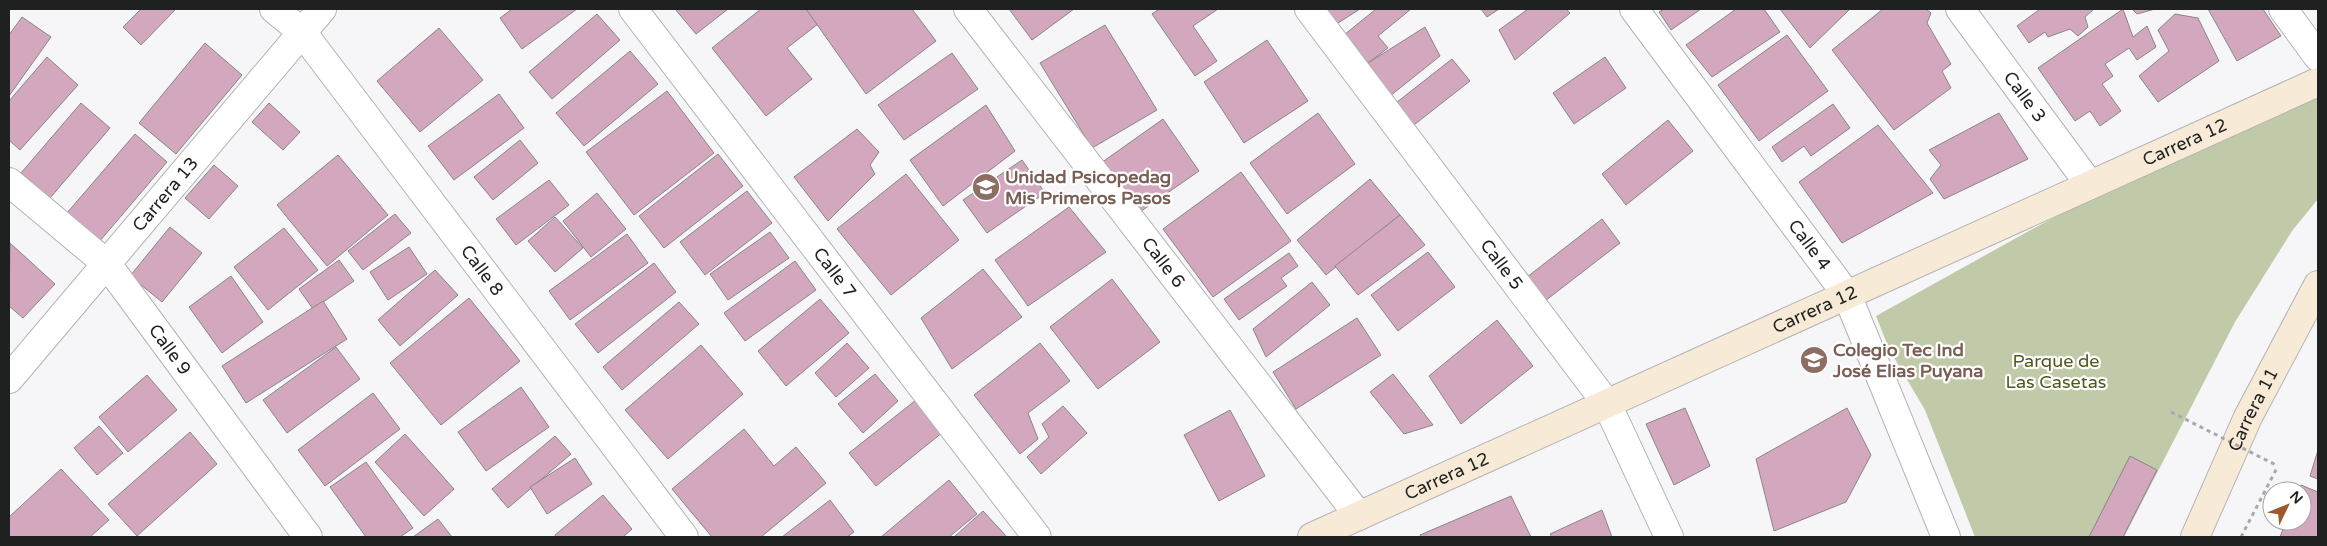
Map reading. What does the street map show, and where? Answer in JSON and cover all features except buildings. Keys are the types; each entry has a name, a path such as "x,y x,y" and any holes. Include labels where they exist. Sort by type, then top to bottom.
{"street":[{"name":"Calle 8","path":"274,9 302,32 684,537"},
{"name":"Carrera 13","path":"9,379 322,9"},
{"name":"Calle 7","path":"633,9 1037,537"},
{"name":"Calle 6","path":"968,9 1359,516"},
{"name":"Calle 5","path":"1309,9 1607,404 1669,537"},
{"name":"Calle 4","path":"1634,9 1847,295 1946,537"},
{"name":"Calle 3","path":"1960,9 2090,185"},
{"path":"2283,9 2318,57"},
{"name":"Carrera 12","path":"1312,537 2318,82"},
{"name":"Calle 9","path":"9,182 107,264 308,537"},
{"name":"Carrera 11","path":"2195,537 2248,417 2318,285"}],"path":[{"path":"2171,412 2278,466 2241,537"}],"green space":[{"name":"Parque de Las Casetas","path":"2318,92 2318,199 2292,231 2235,322 2124,537 1975,537 1925,410 1889,349 1876,316 2027,232 2152,166"}],"place":[{"name":"Unidad Psicopedag Mis Primeros Pasos","path":"986,187"},
{"name":"Colegio Tec Ind José Elias Puyana","path":"1814,360"}]}
